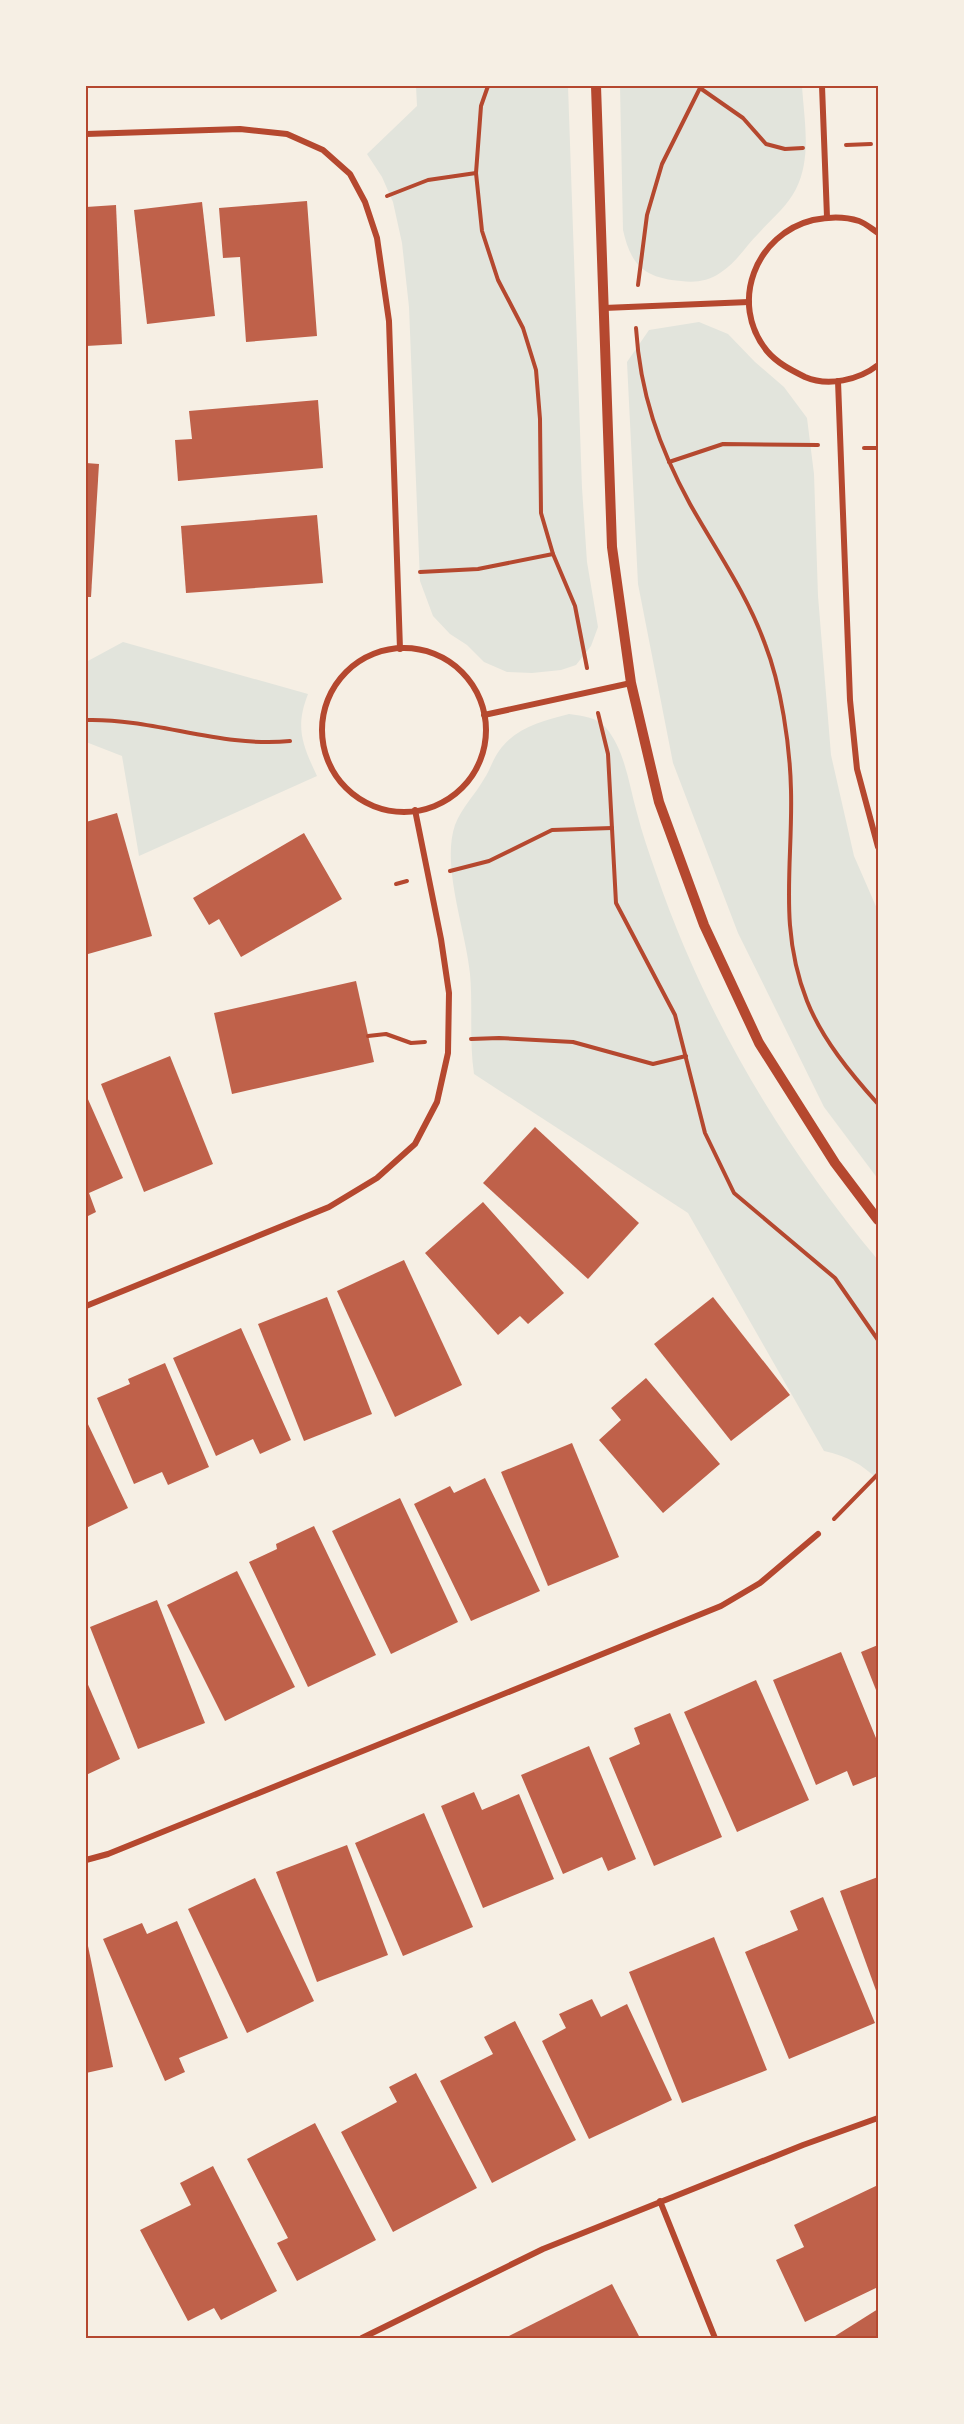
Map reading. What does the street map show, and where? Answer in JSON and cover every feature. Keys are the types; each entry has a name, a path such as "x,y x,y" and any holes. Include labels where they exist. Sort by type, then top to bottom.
{"street":[{"path":"596,86 612,547 631,683 659,802 714,946 759,1042 835,1163 879,1220"},
{"path":"822,86 827,217"},
{"path":"86,134 240,129 287,134 323,150 350,174 366,206 377,238 389,321 400,649"},
{"path":"879,233 859,221 827,217 796,225 770,243 754,270 749,302 754,328 767,351 787,369 812,380 838,381 869,372 879,365"},
{"path":"604,308 749,302"},
{"path":"838,381 851,712 857,770 879,847"},
{"path":"389,648 424,650 455,664 477,690 484,715 487,723 482,757 463,787 435,806 401,813 367,805 340,783 324,753 322,719 333,686 357,661 389,648"},
{"path":"484,715 631,683"},
{"path":"86,1306 329,1207 377,1178 416,1144 437,1102 448,1053 449,993 416,810"},
{"path":"86,1860 108,1854 721,1606 760,1583 818,1534"},
{"path":"362,2338 543,2249 802,2145 879,2118"},
{"path":"660,2201 715,2338"}],"path":[{"path":"488,86 481,106 476,174 482,231 498,280 523,328 536,370 540,419 541,513 553,554 576,606 592,692 608,754 616,903 675,1015 705,1133 734,1193 836,1278 879,1340"},
{"path":"871,144 785,150 766,144 743,118 700,86 662,164 647,215 635,307 638,356 644,392 669,462 748,605 765,644 780,696 791,790 788,920 794,959 807,1002 855,1079 879,1104"},
{"path":"366,206 428,180 476,174"},
{"path":"669,462 723,444 779,443 879,448"},
{"path":"398,573 478,568 553,554"},
{"path":"86,720 111,719 201,736 268,744 290,741"},
{"path":"396,884 489,861 552,830 612,828"},
{"path":"368,1035 386,1034 411,1043 499,1038 573,1042 653,1064 686,1056"},
{"path":"818,1534 879,1474"}],"shaded area":[{"path":"416,86 568,86 582,488 587,562 598,627 591,646 576,665 561,670 532,673 507,672 484,662 467,645 450,634 433,616 420,581 409,307 402,243 393,202 382,177 367,154 417,106"},
{"path":"620,86 802,86 805,151 801,177 796,189 736,260 715,276 691,282 658,277 642,268 630,253 623,230"},
{"path":"699,322 728,334 784,387 807,418 814,474 818,596 831,755 854,856 878,911 878,1179 824,1107 738,933 673,763 638,584 627,362 649,330"},
{"path":"123,642 308,694 301,726 304,745 317,776 139,856 122,756 86,742 86,662"},
{"path":"569,714 598,721 606,728 618,747 626,768 643,836 675,925 722,1028 749,1077 810,1172 878,1260 878,1480 854,1461 824,1451 688,1213 474,1074 470,974 451,860 451,841 455,825 497,754 513,736 530,726"}],"building":[{"path":"307,201 317,336 246,342 240,257 223,258 219,208"},
{"path":"202,202 215,316 147,324 134,210"},
{"path":"116,205 122,344 86,346 86,207"},
{"path":"318,400 323,468 178,481 175,440 192,439 189,411"},
{"path":"86,463 99,464 91,597 86,597"},
{"path":"317,515 323,583 186,593 181,526"},
{"path":"117,813 152,936 88,954 86,946 86,822"},
{"path":"304,833 342,899 241,957 219,919 209,925 193,898"},
{"path":"356,981 374,1062 232,1094 214,1013"},
{"path":"170,1056 213,1164 144,1192 101,1084"},
{"path":"86,1098 123,1178 89,1193 96,1212 86,1217"},
{"path":"535,1127 639,1223 588,1279 483,1183"},
{"path":"483,1202 564,1293 528,1324 520,1316 498,1335 425,1253"},
{"path":"404,1260 462,1385 395,1417 337,1291"},
{"path":"327,1297 372,1414 304,1441 258,1324"},
{"path":"713,1297 790,1395 731,1441 654,1344"},
{"path":"241,1328 291,1440 260,1454 253,1439 216,1456 173,1358"},
{"path":"165,1363 209,1467 168,1485 162,1472 134,1484 97,1398 130,1384 128,1379"},
{"path":"646,1378 720,1464 663,1513 599,1440 621,1420 611,1408"},
{"path":"86,1420 128,1508 86,1528"},
{"path":"572,1443 619,1557 548,1586 501,1472"},
{"path":"485,1478 540,1591 471,1621 414,1504 450,1486 454,1493"},
{"path":"400,1498 458,1622 391,1654 332,1531"},
{"path":"314,1526 376,1655 308,1687 249,1562 277,1549 276,1544"},
{"path":"237,1571 295,1687 225,1721 167,1605"},
{"path":"157,1600 205,1723 138,1749 90,1627"},
{"path":"878,1645 878,1695 861,1652"},
{"path":"841,1652 878,1743 878,1776 853,1786 847,1771 816,1785 773,1680"},
{"path":"86,1680 120,1759 86,1775"},
{"path":"756,1680 809,1800 737,1832 684,1712"},
{"path":"670,1713 722,1837 654,1866 609,1758 640,1744 634,1728"},
{"path":"589,1746 636,1859 608,1871 602,1857 563,1874 521,1775"},
{"path":"474,1792 482,1810 519,1794 554,1879 483,1908 441,1806"},
{"path":"424,1813 473,1927 403,1956 355,1843"},
{"path":"347,1845 388,1955 317,1982 276,1872"},
{"path":"878,1877 878,1996 840,1891"},
{"path":"255,1878 314,2001 247,2033 188,1909"},
{"path":"823,1897 875,2023 789,2059 745,1952 798,1930 790,1911"},
{"path":"177,1921 228,2038 179,2058 185,2072 165,2081 103,1939 142,1923 147,1934"},
{"path":"714,1937 767,2070 682,2103 629,1972"},
{"path":"86,1946 88,1946 113,2067 86,2073"},
{"path":"592,1999 601,2017 627,2004 672,2100 589,2139 542,2041 566,2028 559,2014"},
{"path":"515,2021 576,2140 492,2183 440,2081 493,2054 484,2037"},
{"path":"416,2073 477,2188 393,2232 341,2132 397,2102 389,2087"},
{"path":"315,2123 376,2240 297,2281 277,2243 288,2238 247,2159"},
{"path":"213,2166 277,2291 221,2320 214,2308 188,2321 140,2230 191,2205 180,2183"},
{"path":"878,2185 878,2287 805,2322 776,2260 804,2247 794,2225"},
{"path":"612,2284 640,2338 505,2338"},
{"path":"878,2309 878,2338 832,2338"}]}
